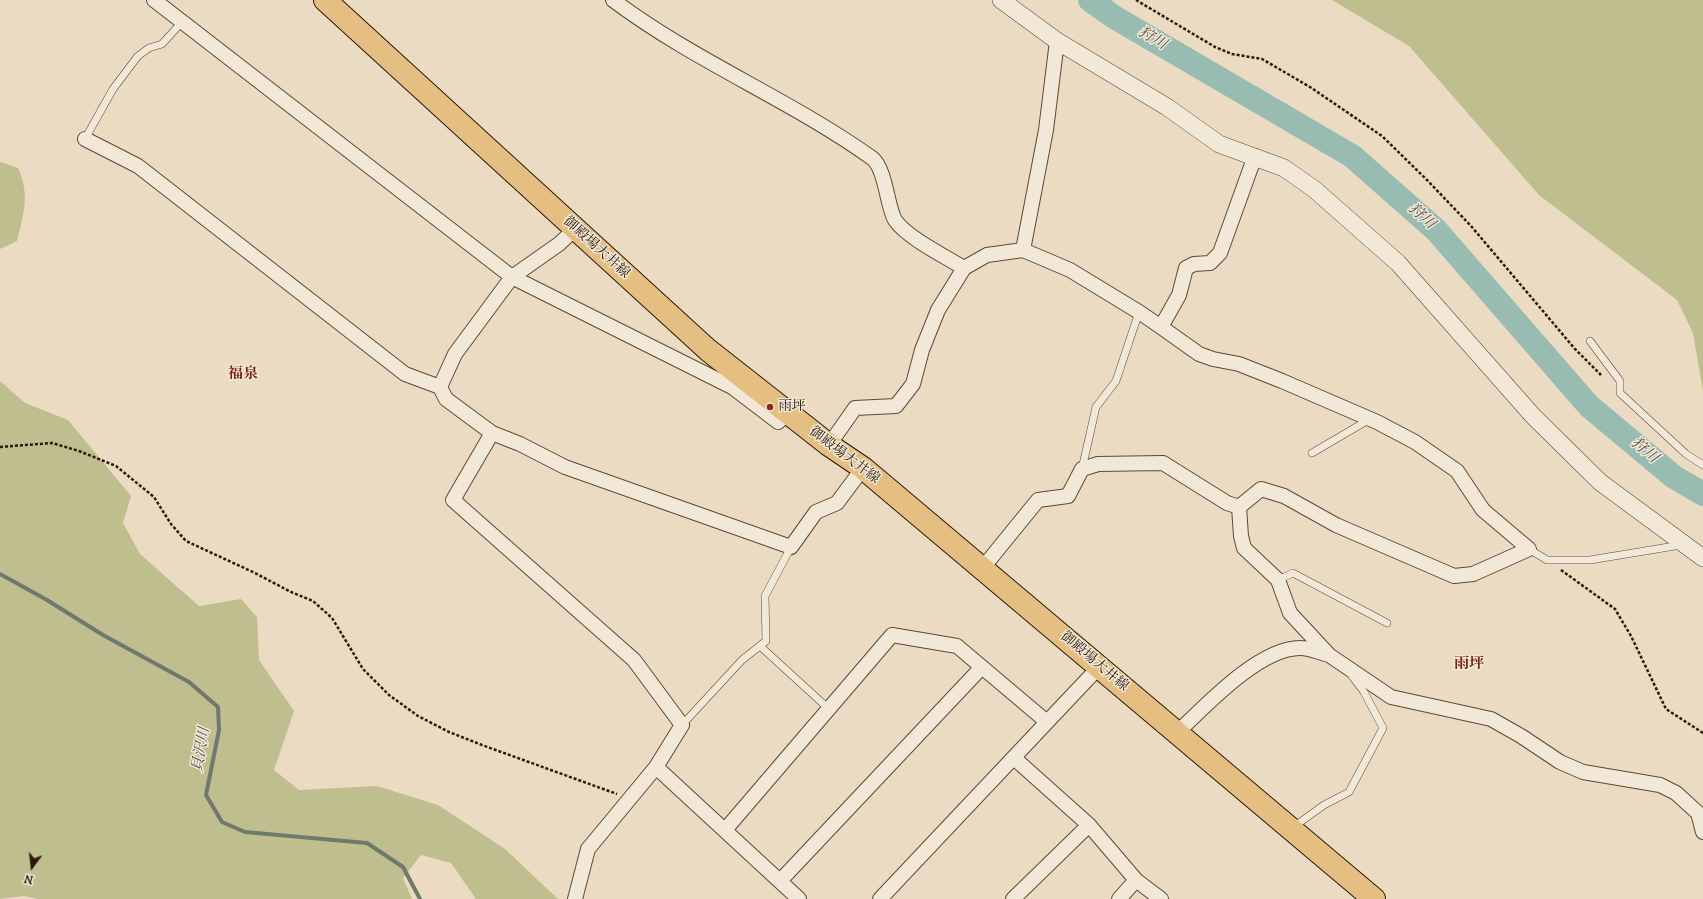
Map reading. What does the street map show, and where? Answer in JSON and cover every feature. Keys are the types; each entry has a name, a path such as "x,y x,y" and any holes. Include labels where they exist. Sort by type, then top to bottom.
{"main road":[{"name":"御殿場大井線","path":"325,0 708,350 788,413 863,468 981,570 1100,666 1176,734 1290,829 1368,897"}],"street":[{"path":"154,0 512,277 732,387 778,422 788,413"},
{"path":"613,0 675,43 803,116 874,160 885,182 894,219 906,231 964,268"},
{"path":"1001,0 1057,41 1166,108 1219,144 1255,156 1284,168 1314,189 1398,263 1533,416 1600,482 1703,558"},
{"path":"1023,250 1046,130 1057,41"},
{"path":"85,139 138,166 405,374 440,387 446,398 492,433 520,444 565,467 791,547 816,512 837,503 863,468"},
{"path":"1161,328 1179,294 1186,268 1194,264 1210,263 1220,253 1255,156"},
{"path":"440,387 454,354 512,277 559,244 575,229"},
{"path":"829,444 855,408 896,406 913,384 922,350 938,310 964,268 987,255 1023,250 1070,270 1139,312 1199,354 1213,359 1239,364 1370,419 1415,442 1457,471 1483,510 1529,549 1473,574 1454,576 1336,525 1278,494 1261,489 1240,507"},
{"path":"492,433 453,500 634,660 682,725 656,767 588,849 575,899"},
{"path":"981,570 1038,500 1068,496 1082,469 1098,464 1163,463 1228,503 1240,507"},
{"path":"1240,507 1241,536 1244,548 1278,580 1290,613 1329,654 1345,666 1391,697 1490,719 1521,736 1560,762 1582,772 1660,785 1676,793 1698,813 1703,832"},
{"path":"725,830 892,635 957,646 1047,722"},
{"path":"1176,734 1243,674 1273,654 1302,648 1329,654"},
{"path":"880,899 1100,666"},
{"path":"780,881 982,667"},
{"path":"1014,758 1089,825 1136,880 1161,899"},
{"path":"656,767 799,899"},
{"path":"1013,899 1089,825"},
{"path":"1119,899 1136,880"}],"lane":[{"path":"85,139 113,89 138,56 149,48 162,44 182,22"},
{"path":"1082,469 1096,407 1116,381 1139,312"},
{"path":"1590,341 1620,381 1620,393 1686,454 1703,465"},
{"path":"1312,454 1370,419"},
{"path":"1529,549 1547,560 1590,560 1684,544"},
{"path":"682,725 742,660 766,641 765,596 791,547"},
{"path":"1278,580 1293,573 1387,623"},
{"path":"760,646 829,709"},
{"path":"1290,829 1324,805 1350,792 1383,728 1364,692 1345,666"}],"path":[{"path":"1136,0 1215,47 1232,54 1262,59 1310,87 1382,136 1471,226 1575,349 1620,393"},
{"path":"0,447 52,443 79,451 116,466 154,497 171,524 186,541 255,573 291,592 313,601 332,618 363,669 388,695 418,716 449,732 482,745 629,799"},
{"path":"1547,560 1615,609 1631,636 1666,709 1703,733"}],"shaded area":[{"path":"1332,0 1703,0 1703,391 1693,333 1677,300 1539,195 1409,46"},
{"path":"0,162 18,168 24,187 25,204 17,241 0,249"},
{"path":"0,381 25,403 68,420 131,496 123,523 140,554 199,606 241,599 257,617 259,660 294,711 274,770 299,790 377,786 438,805 505,849 558,899 476,899 451,863 421,855 403,878 412,899 37,899 24,896 0,899"}],"waterway":[{"name":"狩川","path":"1090,0 1114,17 1352,156 1436,230 1589,406 1674,477 1703,494"},
{"name":"貝沢川","path":"0,574 47,600 103,635 189,682 218,707 219,730 206,795 222,822 245,832 367,843 403,867 420,899"}],"place":[{"name":"雨坪","path":"770,407"}],"district":[{"name":"福泉","path":"243,375"},
{"name":"雨坪","path":"1469,665"}]}
